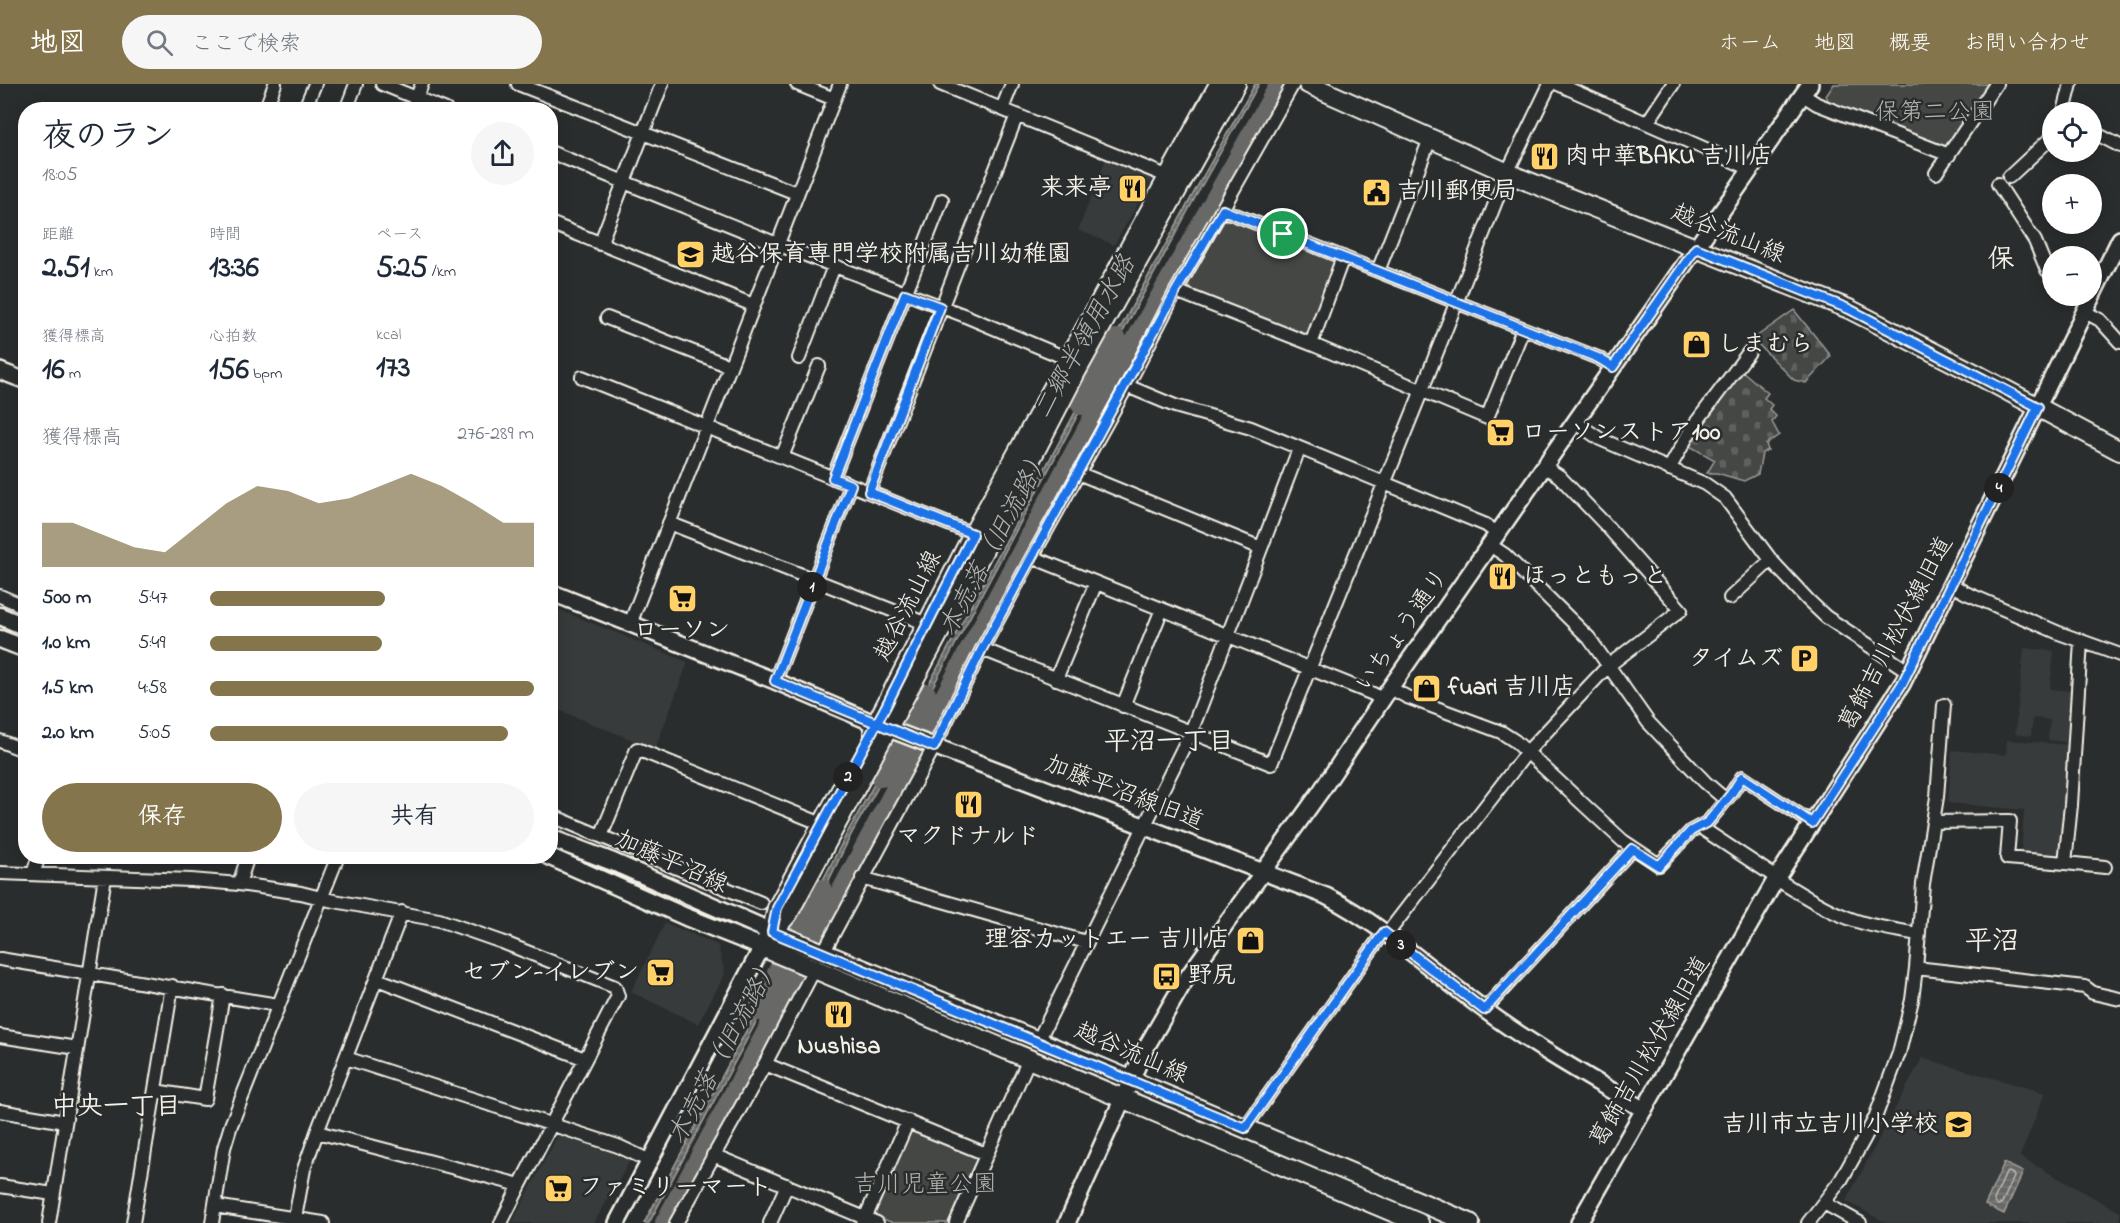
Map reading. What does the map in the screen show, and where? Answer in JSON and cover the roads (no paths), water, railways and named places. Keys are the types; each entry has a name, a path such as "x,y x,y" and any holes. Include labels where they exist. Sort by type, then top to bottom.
{"main road":[{"name":"越谷流山線","path":"774,939 777,908 822,824 888,728 927,624 973,534 1219,84"},
{"name":"越谷流山線","path":"774,939 988,542 1075,374 1236,84"},
{"name":"越谷流山線","path":"1308,84 1507,173 1849,309 2120,451"},
{"path":"0,616 18,624"},
{"path":"0,639 18,646"},
{"name":"加藤平沼線","path":"558,841 614,862 774,939"},
{"name":"加藤平沼線","path":"558,860 686,917 774,939"},
{"name":"越谷流山線","path":"774,939 1029,1059 1412,1222"},
{"name":"越谷流山線","path":"774,939 818,958 1038,1041 1470,1223"}],"street":[{"path":"268,102 275,84"},
{"path":"307,102 315,84"},
{"path":"349,102 356,84"},
{"path":"382,84 411,102"},
{"path":"415,102 422,84"},
{"path":"518,84 796,193"},
{"path":"600,244 662,84"},
{"path":"797,84 834,99"},
{"path":"630,624 840,84"},
{"path":"940,84 1169,177"},
{"path":"1002,109 1012,84"},
{"path":"676,1223 765,1064 818,958 982,649 1176,291 1293,84"},
{"path":"982,649 1271,764 1507,173 1550,84"},
{"path":"1558,84 1751,169"},
{"path":"1647,123 1673,84"},
{"path":"1936,174 1996,84"},
{"path":"2066,102 2071,84"},
{"path":"1806,90 1817,104 1949,155"},
{"name":"いちょう通り","path":"1068,1223 1145,1049 1184,982 1321,791 1806,90"},
{"path":"869,492 1017,115"},
{"path":"2102,137 2120,146"},
{"path":"1378,271 1430,139"},
{"path":"2042,146 2003,181 2042,258"},
{"path":"558,155 1068,359"},
{"path":"833,478 942,200"},
{"path":"1223,210 1598,358 1613,367"},
{"path":"558,226 753,305"},
{"name":"葛飾吉川松伏線旧道","path":"2102,276 2120,239"},
{"path":"1311,344 1343,257"},
{"path":"799,358 834,266"},
{"path":"1176,291 1311,344 1487,418 1523,329"},
{"name":"葛飾吉川松伏線旧道","path":"1579,1223 1777,878 1881,718 1908,671 2088,306"},
{"path":"2085,312 2100,320 2120,342"},
{"path":"608,318 729,366"},
{"path":"1669,469 1692,428 1749,352"},
{"path":"782,457 819,366"},
{"path":"0,371 18,378"},
{"path":"582,377 973,534"},
{"path":"1126,386 1175,406 1251,428 1486,525 1505,555 1589,638 1648,722 1705,782 1726,800"},
{"path":"1575,422 1600,439 1705,484 1725,498 1771,560 1826,617 1908,671"},
{"path":"1038,1041 1191,732 1299,449"},
{"path":"1245,1128 1386,933 1527,752 1608,666 1681,610 1605,524 1559,476 1545,467"},
{"path":"1078,473 1261,548"},
{"path":"775,681 851,485"},
{"path":"669,523 927,624"},
{"path":"1032,557 1373,694 1407,697 1501,732 1527,752 1632,849 1659,866 1691,831 1708,822 1742,777 1812,823"},
{"path":"1730,598 1771,560"},
{"path":"1056,679 1096,583"},
{"path":"1952,585 2080,641 2120,655"},
{"name":"加藤平沼線旧道","path":"558,595 931,746 1263,870 1333,899 1386,933 1484,1010 1530,1041 1644,1110"},
{"path":"0,596 18,602"},
{"path":"1123,706 1162,609"},
{"path":"2065,863 2071,805 2080,641"},
{"path":"1808,1223 1841,1180 1864,1139 1887,1087 1908,1021 1916,968 1917,934 1937,797 1944,705"},
{"path":"0,741 18,748"},
{"path":"602,836 637,749 822,824"},
{"path":"558,818 761,903"},
{"path":"1933,822 2010,821 2007,858 2105,867"},
{"path":"1700,827 1777,878 1850,919 1917,934"},
{"path":"1484,1010 1632,849"},
{"path":"33,874 36,864"},
{"path":"239,884 245,864"},
{"path":"212,1223 224,1148 231,1125 335,864"},
{"path":"0,873 239,884 301,893 402,912 451,924 615,987 618,996 501,1223"},
{"path":"49,1223 105,877"},
{"path":"862,878 1086,942"},
{"path":"295,1218 304,1169 402,912"},
{"path":"617,1223 648,1160 774,939"},
{"path":"0,959 278,1005"},
{"path":"1916,968 2085,987 2092,993 2120,999"},
{"path":"377,979 585,1059"},
{"path":"133,1223 172,986"},
{"path":"155,1091 205,1099 223,995"},
{"path":"0,1036 77,1048"},
{"path":"346,1058 618,1146 648,1160"},
{"path":"956,1223 1029,1059"},
{"path":"765,1064 986,1154"},
{"path":"0,1111 65,1122"},
{"path":"713,1155 868,1221 908,1121"},
{"path":"317,1132 520,1185"},
{"path":"770,1223 787,1185"},
{"path":"0,1186 53,1194"},
{"path":"1824,1203 1860,1223"},
{"path":"215,1206 323,1223"}],"water":[{"path":"1255,84 1259,84 1103,369 1099,367 1193,194"},
{"path":"1094,377 1097,379 914,722 910,719"},
{"path":"893,750 898,752 852,833 810,919 806,913"},
{"path":"772,982 777,983 649,1223 644,1223"},
{"path":"2004,1163 2023,1172 2004,1214 1985,1205"}],"waterway":[{"name":"木売落（旧流路）","path":"666,1223 1110,388 1281,84"},
{"name":"二郷半領用水路","path":"1082,404 1116,340"},
{"name":"二郷半領用水路","path":"881,776 925,694"},
{"name":"二郷半領用水路","path":"759,1010 821,890"}],"place":[{"name":"肉中華BAKU 吉川店","path":"1544,157"},
{"name":"来来亭","path":"1133,189"},
{"name":"吉川郵便局","path":"1376,192"},
{"name":"越谷保育専門学校附属吉川幼稚園","path":"690,255"},
{"name":"しまむら","path":"1697,345"},
{"name":"ローソンストア100","path":"1501,433"},
{"name":"ほっともっと","path":"1502,577"},
{"name":"ローソン","path":"682,598"},
{"name":"タイムズ","path":"1804,659"},
{"name":"fuari 吉川店","path":"1427,688"},
{"name":"マクドナルド","path":"968,804"},
{"name":"理容カットエー 吉川店","path":"1251,940"},
{"name":"セブン-イレブン","path":"660,973"},
{"name":"野尻","path":"1167,976"},
{"name":"Nushisa","path":"839,1014"},
{"name":"吉川市立吉川小学校","path":"1959,1125"},
{"name":"ファミリーマート","path":"558,1188"}],"district":[{"name":"保","path":"2001,260"},
{"name":"平沼一丁目","path":"1169,743"},
{"name":"平沼","path":"1992,942"},
{"name":"中央一丁目","path":"116,1108"}],"park label":[{"name":"保第二公園","path":"1935,113"},
{"name":"吉川児童公園","path":"925,1185"}]}
